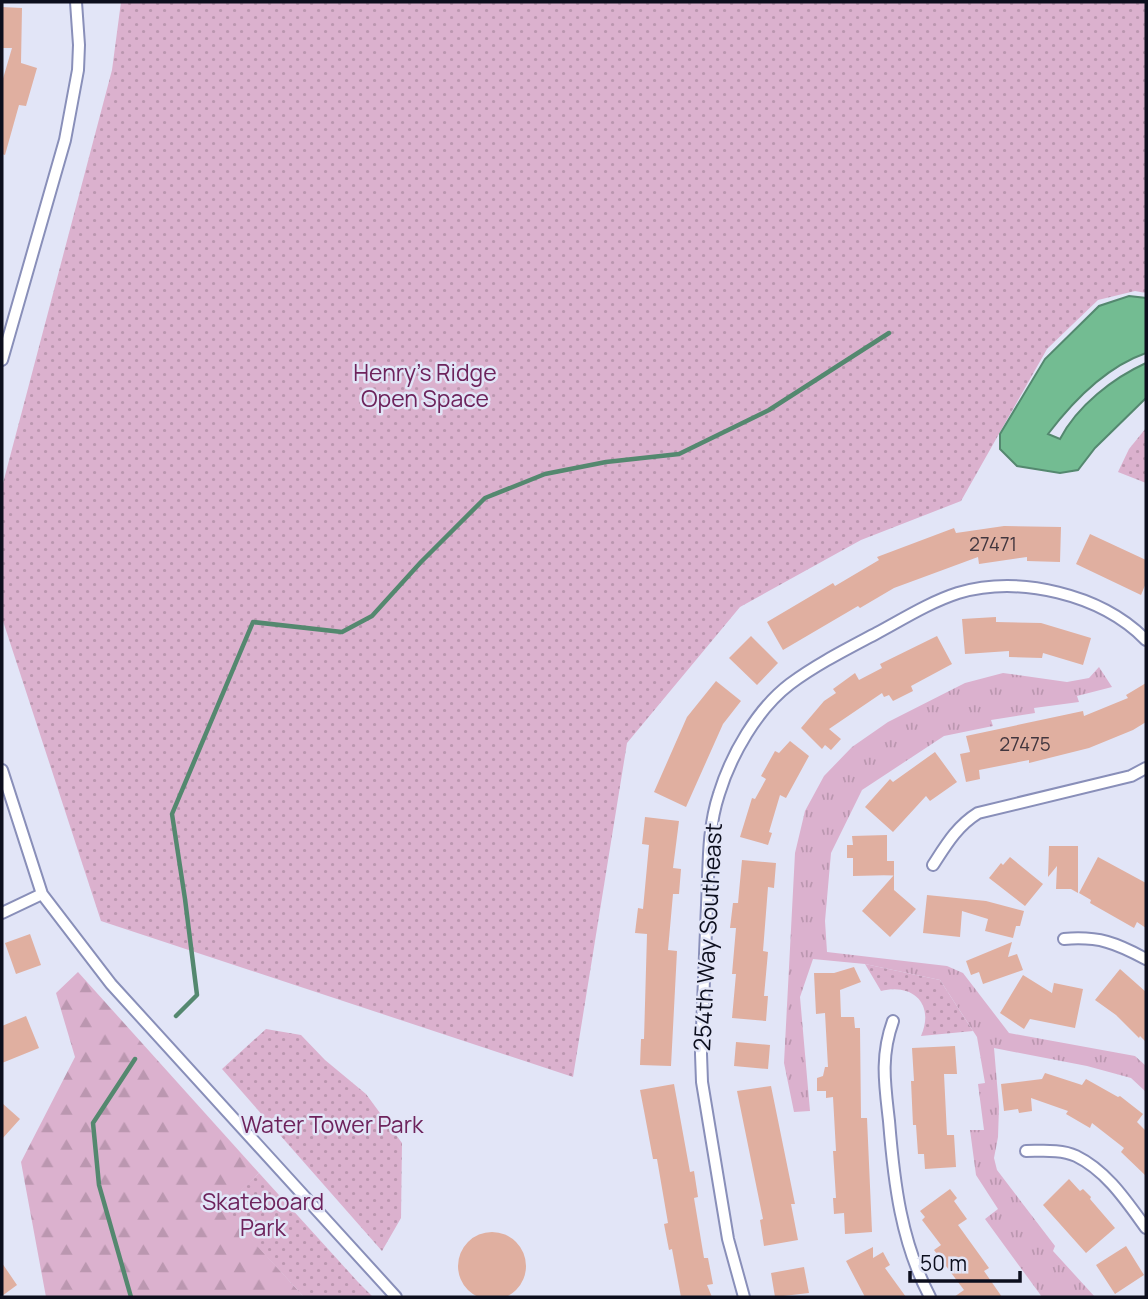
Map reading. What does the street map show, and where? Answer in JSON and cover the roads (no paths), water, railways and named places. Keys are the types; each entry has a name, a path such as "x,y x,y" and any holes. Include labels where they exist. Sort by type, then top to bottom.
{"street":[{"path":"2,360 65,140 78,70 76,2"},
{"name":"254th Way Southeast","path":"744,1297 726,1227 702,1082 701,1054 710,837 719,794 731,762 765,709 788,685 824,661 937,601 958,593 1009,587 1066,596 1088,602 1117,617 1142,636"},
{"path":"1142,636 1146,622"},
{"path":"933,865 952,836 965,821 978,813 1131,776 1146,768"},
{"path":"2,770 42,894 78,944 111,984 396,1297"},
{"path":"2,913 42,894"},
{"path":"1064,939 1107,940 1146,959"},
{"path":"893,1021 883,1060 894,1183 902,1227 930,1297"},
{"path":"1026,1150 1076,1156 1111,1183 1146,1228"}],"waterway":[{"path":"176,1016 197,995 172,814 253,622 342,632 372,616 485,498 545,474 606,462 679,454 769,410 889,333"},
{"path":"131,1297 99,1185 93,1123 135,1059"}],"park label":[{"name":"Henry's Ridge Open Space","path":"425,386"},
{"name":"Water Tower Park","path":"332,1125"},
{"name":"Skateboard Park","path":"263,1215"}]}
